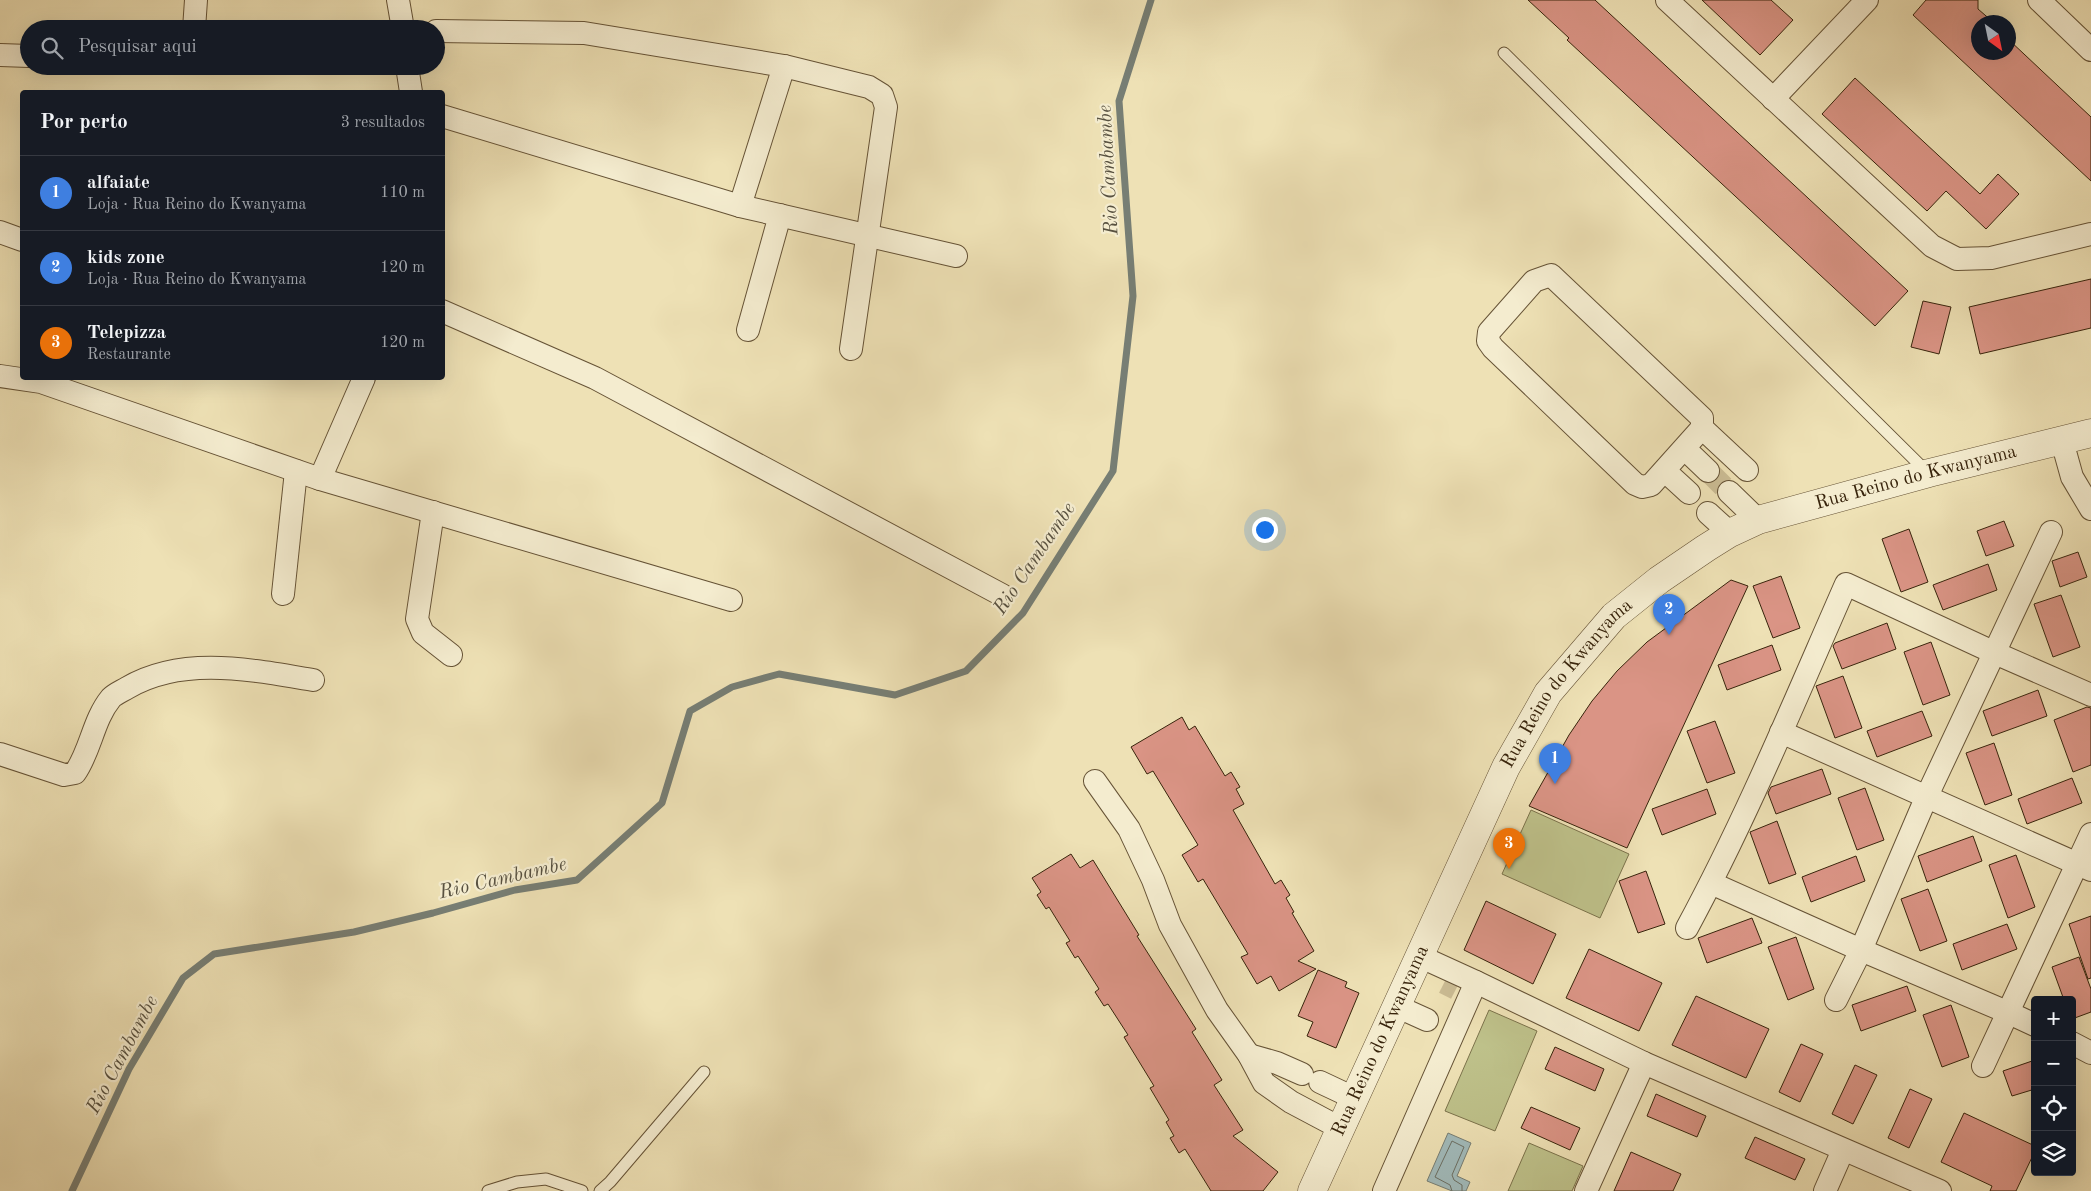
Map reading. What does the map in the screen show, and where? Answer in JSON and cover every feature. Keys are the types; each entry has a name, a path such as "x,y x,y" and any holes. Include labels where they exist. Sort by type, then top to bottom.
{"street":[{"path":"195,20 196,0"},
{"path":"398,0 401,20"},
{"path":"1667,0 1932,246 1957,259 1991,258 2091,234"},
{"path":"1773,100 1867,0"},
{"path":"2039,0 2091,50"},
{"path":"445,31 584,33 784,66 869,87 882,95 886,107 851,349"},
{"path":"0,56 20,56"},
{"path":"740,206 784,66"},
{"path":"408,75 411,90"},
{"path":"445,117 740,206 956,256"},
{"path":"748,330 780,215"},
{"path":"0,232 20,239"},
{"path":"1551,274 1699,413 1703,423 1702,428 1685,448 1651,485 1642,487 1635,484 1490,345 1488,341 1489,332 1534,280 1551,274"},
{"path":"445,312 595,378 1002,595"},
{"path":"0,376 20,379"},
{"path":"27,380 41,382 320,479 731,600"},
{"path":"320,479 363,380"},
{"path":"1702,428 1747,470"},
{"name":"Rua Reino do Kwanyama","path":"1312,1191 1506,767 1548,693 1614,616 1659,580 1730,533 1758,520 1929,473 2091,433"},
{"path":"2062,441 2082,475 2091,509"},
{"path":"1685,448 1708,471"},
{"path":"1665,470 1688,493"},
{"path":"283,594 296,471"},
{"path":"1729,492 1758,520"},
{"path":"433,512 417,619 423,633 451,655"},
{"path":"1708,512 1730,533"},
{"path":"1836,1000 1860,950 1926,798 2051,532"},
{"path":"1687,928 1712,883 1846,584 2091,695"},
{"path":"0,754 64,775 75,773 82,762 96,723 112,697 140,680 186,669 231,667 313,680"},
{"path":"1781,732 2084,867"},
{"path":"1095,781 1129,829 1153,880 1170,925 1217,1010 1249,1055 1264,1083 1290,1102 1340,1128"},
{"path":"1983,1066 2007,1012 2084,867 2091,834"},
{"path":"1712,883 1860,950 2031,1023"},
{"path":"1416,963 1462,987 1644,1063 1940,1191"},
{"path":"1416,963 1462,987"},
{"path":"1384,1191 1440,1026 1462,987"},
{"path":"1396,1006 1440,1026"},
{"path":"2076,1045 2091,1052"},
{"path":"1249,1055 1277,1063 1354,1098"},
{"path":"1586,1191 1644,1063"},
{"path":"1825,1191 1844,1150"}],"lane":[{"path":"1504,53 1929,473"},
{"path":"600,1191 610,1182 704,1072"},
{"path":"492,1190 517,1182 546,1180 582,1191"}],"green space":[{"path":"1531,810 1629,854 1600,918 1502,874"},
{"path":"1489,1010 1537,1031 1495,1131 1445,1111"},
{"path":"1529,1143 1583,1166 1572,1191 1508,1191"}],"water":[{"path":"1448,1133 1471,1143 1457,1176 1470,1182 1466,1191 1452,1191 1427,1181"}],"building":[{"path":"1528,0 1595,0 1908,291 1875,326 1567,40 1569,38"},
{"path":"1702,0 1771,0 1793,20 1760,55"},
{"path":"1926,0 1978,0 1978,9 1985,15 1971,15 1971,60 2016,60 2016,47 2091,117 2091,181 1913,15"},
{"path":"1855,78 1980,194 1998,174 2019,194 1986,229 1946,191 1927,211 1822,114"},
{"path":"2091,279 2091,328 1980,354 1969,307"},
{"path":"1923,301 1951,307 1939,354 1911,347"},
{"path":"2004,521 2014,546 1986,556 1977,531"},
{"path":"1909,529 1928,582 1901,592 1882,539"},
{"path":"2078,552 2087,577 2060,587 2052,561"},
{"path":"1988,564 1997,590 1943,610 1933,585"},
{"path":"1781,576 1800,628 1773,638 1753,586"},
{"path":"1731,580 1748,586 1627,848 1529,806 1569,735 1592,701 1617,671 1647,642"},
{"path":"2061,595 2080,647 2053,657 2034,604"},
{"path":"1887,623 1896,649 1842,669 1833,646 1835,643"},
{"path":"1931,642 1950,695 1923,705 1904,652"},
{"path":"1772,645 1781,670 1727,690 1718,665"},
{"path":"1843,676 1862,728 1835,738 1816,686"},
{"path":"2038,690 2047,716 1992,736 1983,711"},
{"path":"2087,707 2091,708 2091,765 2073,772 2054,720"},
{"path":"1922,711 1932,736 1877,757 1867,731"},
{"path":"1182,717 1189,730 1195,726 1225,776 1231,772 1240,787 1236,789 1244,804 1233,810 1275,884 1281,880 1290,895 1286,898 1294,912 1292,913 1314,951 1298,961 1316,969 1279,991 1271,976 1257,984 1241,957 1248,954 1203,879 1198,882 1182,855 1198,845 1153,771 1147,774 1131,747"},
{"path":"1715,721 1735,773 1707,783 1687,731"},
{"path":"1994,743 2012,795 1985,805 1966,753"},
{"path":"1822,769 1831,794 1776,814 1768,793 1771,787"},
{"path":"2072,778 2082,803 2027,824 2018,799"},
{"path":"1865,788 1884,840 1857,850 1838,798"},
{"path":"1707,789 1716,814 1662,835 1652,809"},
{"path":"1777,821 1796,874 1769,884 1750,832"},
{"path":"1973,836 1982,861 1927,882 1918,856"},
{"path":"1071,854 1080,868 1093,860 1139,935 1137,936 1196,1029 1192,1032 1222,1080 1214,1085 1243,1130 1233,1136 1278,1172 1263,1191 1211,1191 1185,1149 1179,1153 1170,1138 1174,1136 1166,1122 1169,1120 1150,1088 1154,1086 1124,1037 1128,1035 1108,1004 1104,1006 1095,992 1099,989 1078,956 1075,958 1066,943 1070,941 1049,907 1046,909 1037,895 1041,892 1032,878"},
{"path":"2016,855 2035,907 2008,918 1989,865"},
{"path":"1856,856 1865,881 1811,902 1802,877"},
{"path":"1646,871 1665,924 1638,933 1619,881"},
{"path":"1928,889 1947,941 1920,951 1901,899"},
{"path":"1486,901 1556,934 1533,984 1464,950"},
{"path":"2091,916 2091,978 2088,979 2069,924"},
{"path":"1752,918 1762,943 1707,963 1698,938"},
{"path":"2007,924 2017,949 1962,970 1953,944"},
{"path":"1796,937 1814,989 1788,1000 1768,947"},
{"path":"1589,949 1662,983 1639,1031 1566,998"},
{"path":"2079,957 2091,989 2091,1012 2076,1018 2076,996 2063,996 2052,967"},
{"path":"1318,970 1347,982 1345,987 1359,993 1336,1048 1307,1036 1313,1022 1298,1016"},
{"path":"1907,986 1916,1011 1861,1031 1852,1005"},
{"path":"1696,996 1769,1029 1746,1078 1672,1045"},
{"path":"1951,1005 1969,1057 1942,1067 1923,1015"},
{"path":"1801,1044 1823,1054 1800,1102 1779,1092"},
{"path":"1555,1047 1604,1069 1595,1091 1545,1069"},
{"path":"2031,1061 2031,1090 2012,1096 2003,1071"},
{"path":"1855,1065 1877,1075 1853,1124 1832,1114"},
{"path":"1910,1089 1932,1099 1909,1148 1888,1138"},
{"path":"1656,1094 1706,1116 1697,1137 1647,1116"},
{"path":"1531,1107 1580,1128 1570,1150 1521,1128"},
{"path":"1964,1113 2031,1144 2031,1159 2016,1191 1990,1191 1992,1186 1941,1162"},
{"path":"1755,1137 1805,1159 1795,1180 1745,1158"},
{"path":"1631,1152 1681,1174 1673,1191 1614,1191"}],"waterway":[{"name":"Rio Cambambe","path":"72,1191 129,1069 183,978 214,954 354,932 433,913 515,890 577,880 662,803 690,711 732,687 779,674 895,695 966,671 1023,613 1113,471 1133,296 1119,101 1151,0"}],"tunnel":[{"path":"1708,471 1729,492"},
{"path":"1444,983 1456,989"}],"place":[{"name":"kids zone","path":"1669,635"},
{"name":"alfaiate","path":"1555,784"},
{"name":"Telepizza","path":"1509,869"}]}
